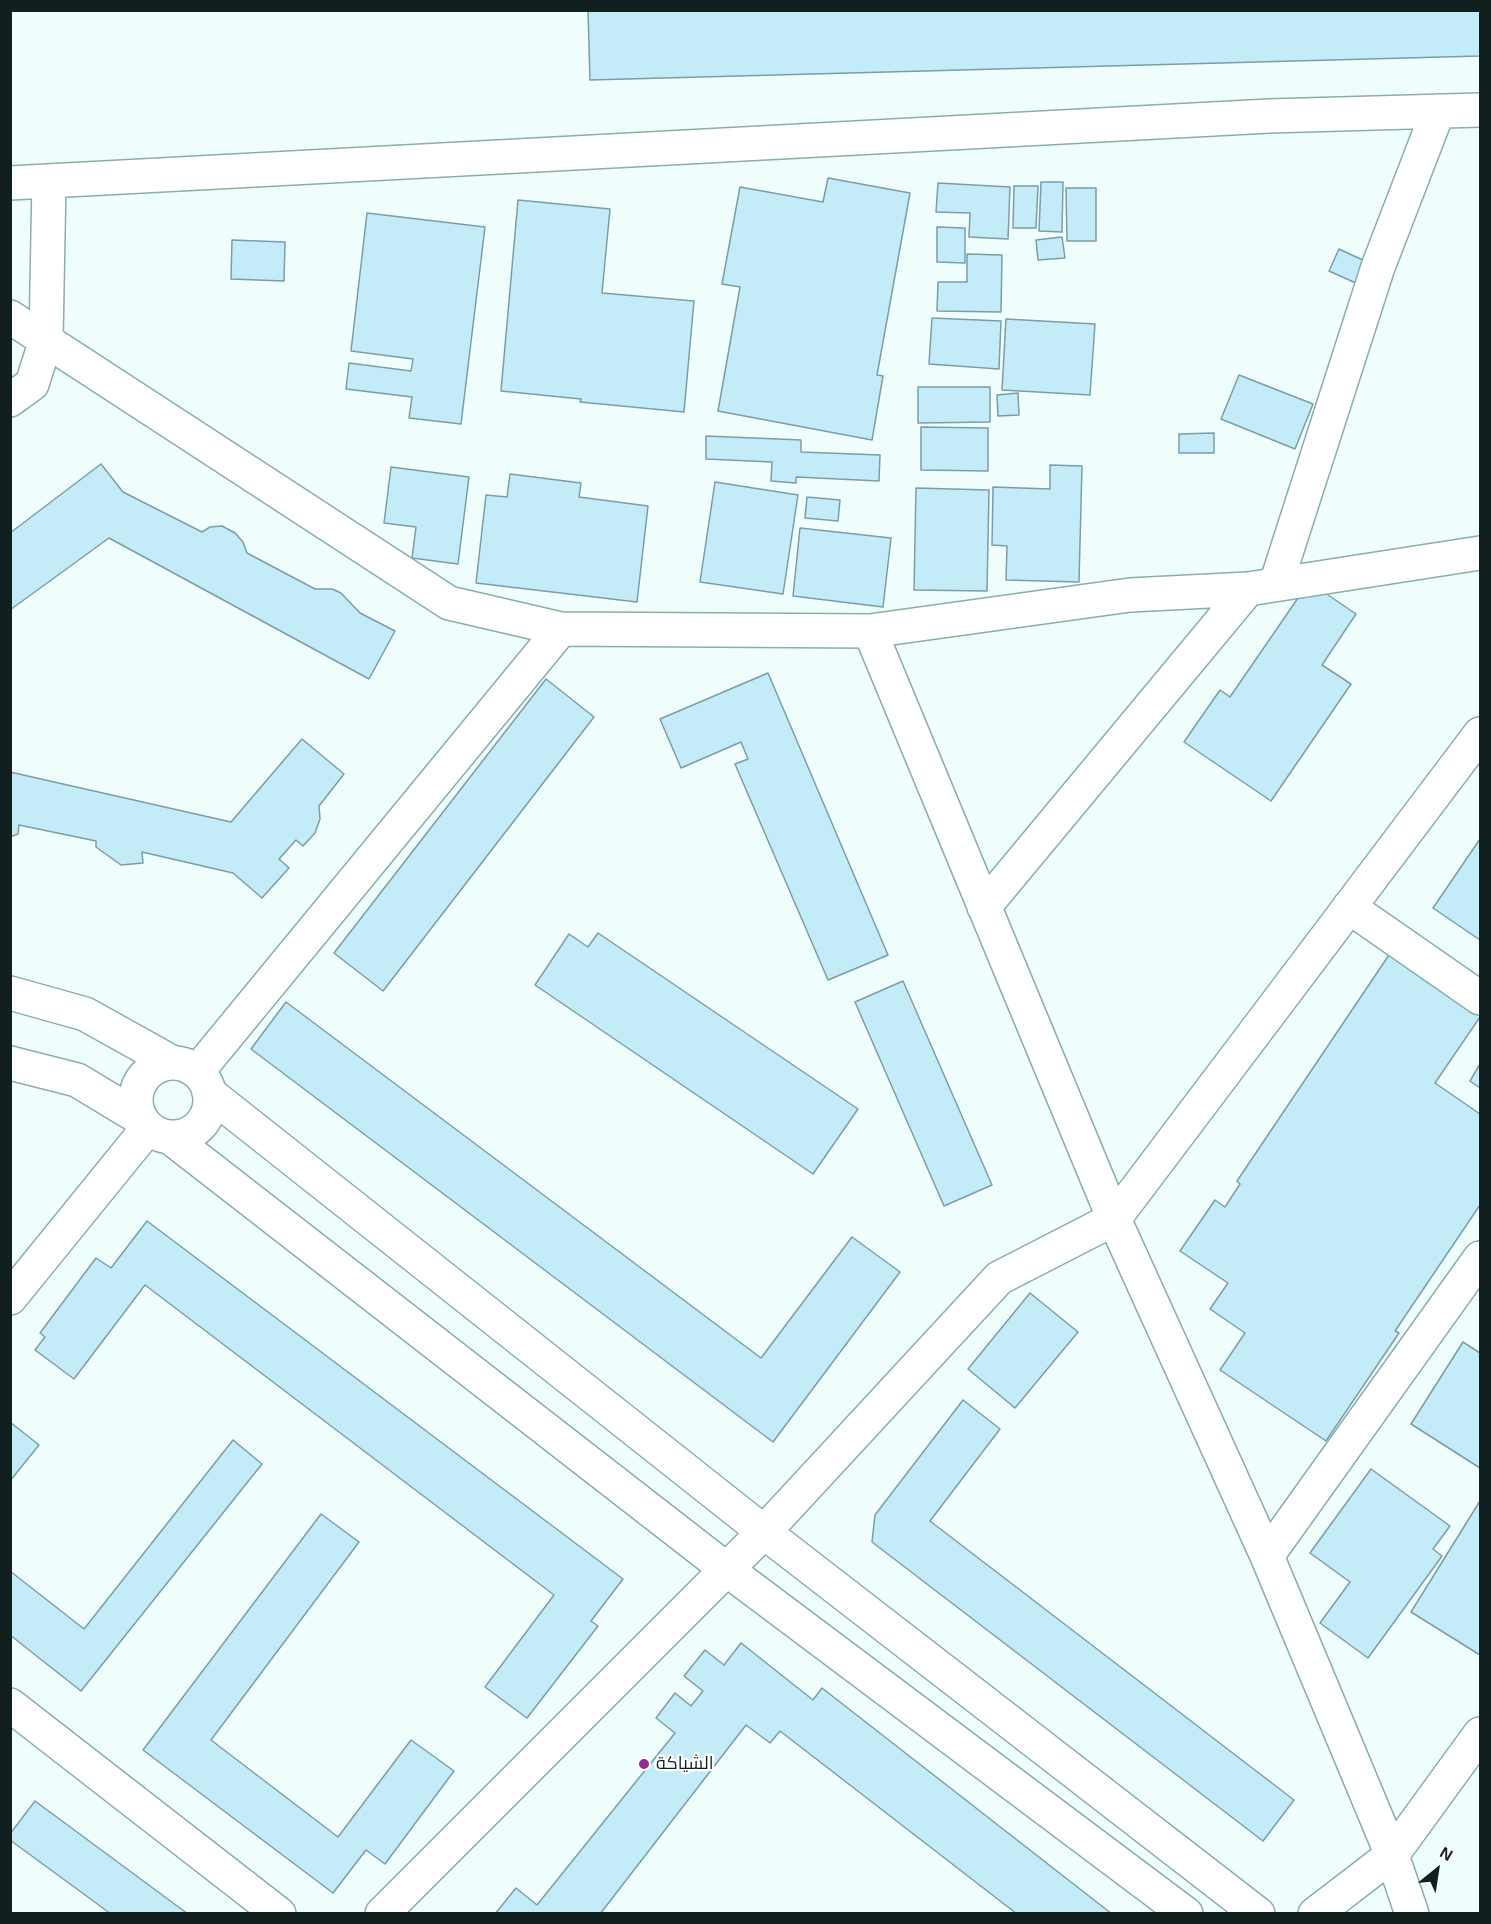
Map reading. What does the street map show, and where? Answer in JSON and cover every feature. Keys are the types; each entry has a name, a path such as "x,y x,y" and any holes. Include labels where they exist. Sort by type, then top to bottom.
{"street":[{"path":"10,183 1257,116 1480,110"},
{"path":"984,907 1262,587 1378,267 1438,111"},
{"path":"10,399 32,384 46,340 49,181"},
{"path":"10,317 449,603 561,629 870,631 1130,595 1262,587 1480,552"},
{"path":"193,1076 561,629"},
{"path":"870,631 1114,1219 1267,1556 1392,1855 1412,1914"},
{"path":"382,1914 764,1532 999,1278 1114,1219 1480,734"},
{"path":"1349,907 1480,998"},
{"path":"10,993 85,1014 193,1076 764,1532 1258,1914"},
{"path":"10,1063 78,1080 153,1128 726,1569 1186,1914"},
{"path":"160,1065 193,1076 210,1107 205,1119 197,1129 184,1136 153,1128 136,1105 136,1093 141,1080 149,1071 160,1065"},
{"path":"10,1298 153,1128"},
{"path":"1267,1556 1480,1258"},
{"path":"10,1705 279,1914"},
{"path":"1315,1914 1392,1855 1480,1734"}],"building":[{"path":"588,10 1480,10 1480,56 590,80"},
{"path":"828,178 910,193 877,375 883,376 872,440 718,411 740,287 722,284 740,187 823,202"},
{"path":"1041,182 1063,182 1062,232 1039,231"},
{"path":"938,183 1010,187 1008,239 969,237 970,213 936,212"},
{"path":"1014,186 1038,186 1036,228 1013,228"},
{"path":"1066,188 1096,188 1096,241 1067,241"},
{"path":"518,200 610,209 602,293 694,301 684,412 580,402 581,399 501,391"},
{"path":"367,213 485,227 461,424 409,418 412,397 346,389 349,363 411,371 413,359 351,351"},
{"path":"937,227 965,228 965,263 937,262"},
{"path":"1062,237 1065,258 1038,260 1036,240"},
{"path":"232,240 285,242 284,281 231,279"},
{"path":"1339,249 1367,262 1358,284 1329,271"},
{"path":"967,254 1002,255 1001,312 937,311 938,282 967,282"},
{"path":"932,318 1001,321 999,369 929,364"},
{"path":"1006,319 1095,324 1090,395 1002,390"},
{"path":"1239,375 1313,404 1295,449 1221,419"},
{"path":"918,387 990,387 990,422 918,423"},
{"path":"1018,393 1019,415 998,416 997,395"},
{"path":"921,427 988,428 988,471 921,470"},
{"path":"1214,433 1214,453 1179,453 1179,434"},
{"path":"706,436 801,440 801,452 880,455 879,481 796,477 796,483 771,481 772,462 706,459"},
{"path":"101,464 123,492 202,532 210,527 222,526 235,533 243,542 247,553 315,589 332,589 341,593 360,613 395,631 369,679 109,538 10,610 10,533"},
{"path":"1050,465 1082,466 1079,582 1006,580 1007,546 992,545 993,487 1050,489"},
{"path":"391,467 469,477 458,564 412,558 416,527 384,523"},
{"path":"510,474 581,483 579,497 648,506 637,602 476,583 486,495 507,497"},
{"path":"715,482 798,495 783,594 700,582"},
{"path":"916,488 989,490 987,591 914,590"},
{"path":"807,497 840,500 838,521 805,518"},
{"path":"800,528 891,538 883,607 793,596"},
{"path":"1309,582 1356,614 1322,665 1351,684 1271,801 1184,742 1220,690 1230,697"},
{"path":"768,673 888,955 828,980 735,764 748,759 741,742 681,768 660,719"},
{"path":"546,679 594,717 383,991 334,953"},
{"path":"302,739 344,774 319,806 320,819 315,833 303,846 296,840 279,859 289,868 262,898 233,873 142,852 143,863 121,865 96,847 96,841 19,825 18,834 10,837 10,772 231,822"},
{"path":"1480,839 1480,940 1433,908"},
{"path":"598,933 858,1109 813,1174 535,985 569,934 588,947"},
{"path":"1393,949 1480,1008 1480,1017 1435,1083 1480,1114 1480,1205 1395,1331 1399,1333 1326,1441 1220,1370 1245,1333 1210,1309 1228,1283 1180,1251 1215,1200 1225,1207 1240,1184 1237,1181"},
{"path":"903,981 992,1185 944,1206 855,1002"},
{"path":"286,1002 761,1358 852,1237 900,1272 773,1442 251,1049"},
{"path":"1480,1064 1480,1088 1470,1081"},
{"path":"147,1221 623,1579 591,1621 598,1626 527,1718 485,1687 554,1595 145,1285 74,1379 35,1350 45,1337 40,1333 96,1258 111,1268"},
{"path":"1030,1293 1078,1332 1015,1408 968,1369"},
{"path":"1463,1342 1480,1353 1480,1468 1411,1424"},
{"path":"963,1400 1000,1429 930,1521 1294,1800 1263,1841 872,1542 875,1515"},
{"path":"10,1422 39,1445 10,1481"},
{"path":"233,1440 262,1464 81,1691 10,1635 10,1571 84,1629"},
{"path":"1371,1469 1450,1526 1433,1549 1442,1556 1368,1658 1320,1623 1350,1582 1310,1553"},
{"path":"1480,1501 1480,1655 1411,1612"},
{"path":"321,1514 359,1542 211,1740 338,1837 411,1740 454,1771 385,1864 366,1850 333,1893 143,1750"},
{"path":"741,1643 813,1700 822,1688 1112,1914 1017,1914 780,1731 770,1743 746,1725 600,1914 495,1914 516,1888 537,1905 675,1733 656,1718 675,1693 691,1706 703,1691 684,1676 705,1650 724,1665"},
{"path":"35,1801 188,1914 111,1914 10,1840 10,1834"}],"place":[{"name":"الشياكة","path":"644,1764"}]}
